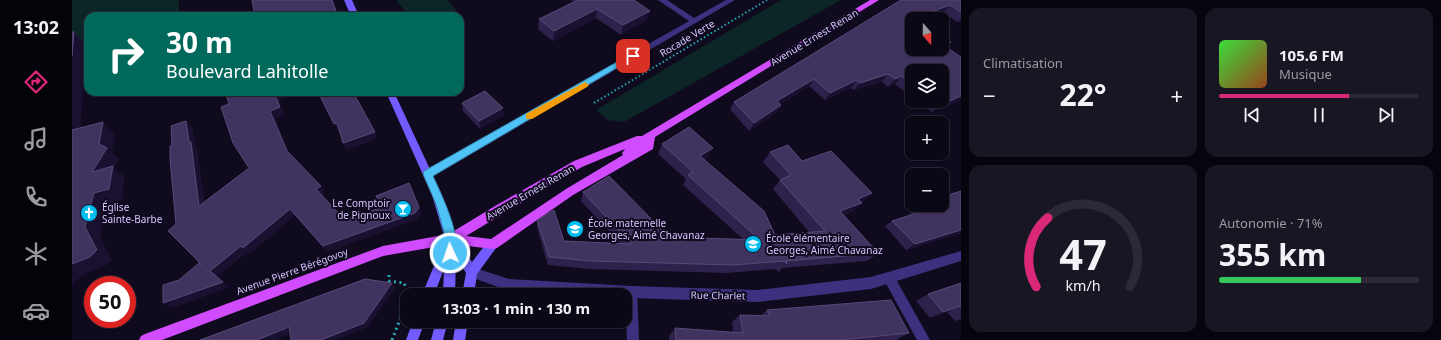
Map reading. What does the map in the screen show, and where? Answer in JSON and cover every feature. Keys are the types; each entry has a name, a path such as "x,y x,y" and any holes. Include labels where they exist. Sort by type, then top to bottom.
{"main road":[{"path":"348,0 353,12"},
{"name":"Avenue Ernest Renan","path":"451,239 499,209 578,164 650,135 876,0"},
{"path":"392,96 428,174 440,204 451,239 472,272 469,288"},
{"name":"Avenue Ernest Renan","path":"472,272 493,244 522,222 610,167 650,146 650,135"},
{"path":"451,239 493,244"},
{"path":"431,288 451,239"},
{"path":"449,288 451,239"},
{"name":"Avenue Pierre Bérégovoy","path":"145,340 383,251 451,239"},
{"path":"412,340 416,328"},
{"path":"437,340 440,328"},
{"path":"459,340 461,328"}],"street":[{"path":"662,0 694,21"},
{"path":"428,174 731,0"},
{"name":"Rue Charlet","path":"632,292 757,296 871,283 961,256"},
{"name":"Rue Charlet","path":"472,272 509,285 561,288"},
{"path":"889,278 924,340"},
{"path":"632,316 633,340"}],"path":[{"name":"Rocade Verte","path":"594,102 767,0"},
{"path":"389,275 389,281 404,283 406,288"},
{"path":"392,340 400,319"}],"green space":[{"path":"72,0 179,0 179,12 84,12 84,43 72,46"},
{"path":"396,0 447,0 458,12 406,12"},
{"path":"781,0 841,0 624,122 608,120 596,110"}],"building":[{"path":"252,0 332,0 336,12 254,12"},
{"path":"578,0 634,0 650,11 623,25 597,9 554,31 539,19"},
{"path":"901,0 961,0 961,12 950,5 931,12 905,12 905,56 949,56 949,49 961,57 961,96 949,101 949,64 905,64 905,78 902,76 895,79 888,74 860,83 857,80 830,93 814,79 777,101 781,105 754,123 734,102"},
{"path":"72,32 74,32 72,56"},
{"path":"485,91 503,108 479,121 462,103"},
{"path":"226,96 275,96 280,107 270,111 287,151 321,186 316,189 345,220 380,208 376,196 409,183 419,207 415,213 323,246 290,209 243,248 241,246 210,271 223,282 163,303 163,285 179,280 199,263 202,265 168,231 176,224 170,159 170,146 172,145 171,126 186,121 189,142 191,142 199,206 249,168 233,143 221,107 229,104"},
{"path":"320,96 355,96 375,132 343,143 337,123 334,124"},
{"path":"103,122 99,144 107,148 92,172 113,166 109,189 94,193 85,227 97,250 90,257 72,264 72,130"},
{"path":"689,127 713,148 700,156 764,211 775,235 825,231 780,180 791,175 770,152 788,145 802,161 831,151 872,193 858,199 862,203 840,211 878,253 786,261 787,264 784,261 734,265 591,261 549,257 537,220 554,210 564,241 631,244 583,192 609,176 669,237 760,240 688,175 693,172 662,144"},
{"path":"961,191 961,230 915,244 892,221 920,212 949,212 949,195"},
{"path":"365,279 392,283 364,323 321,340 291,340 289,327 257,340 200,340"},
{"path":"961,283 961,307 960,306 943,312 928,294"},
{"path":"891,300 909,333 839,340 676,340 675,328 743,333 740,315 770,316 767,310"}],"slow traffic":[{"path":"529,116 585,85"}],"place":[{"name":"Le Comptoir de Pignoux","path":"403,209"},
{"name":"Église Sainte-Barbe","path":"89,213"},
{"name":"École maternelle Georges, Aimé Chavanaz","path":"575,229"},
{"name":"École élémentaire Georges, Aimé Chavanaz","path":"753,244"}],"route":[{"path":"450,253 451,239 440,204 428,174 633,56"}]}
